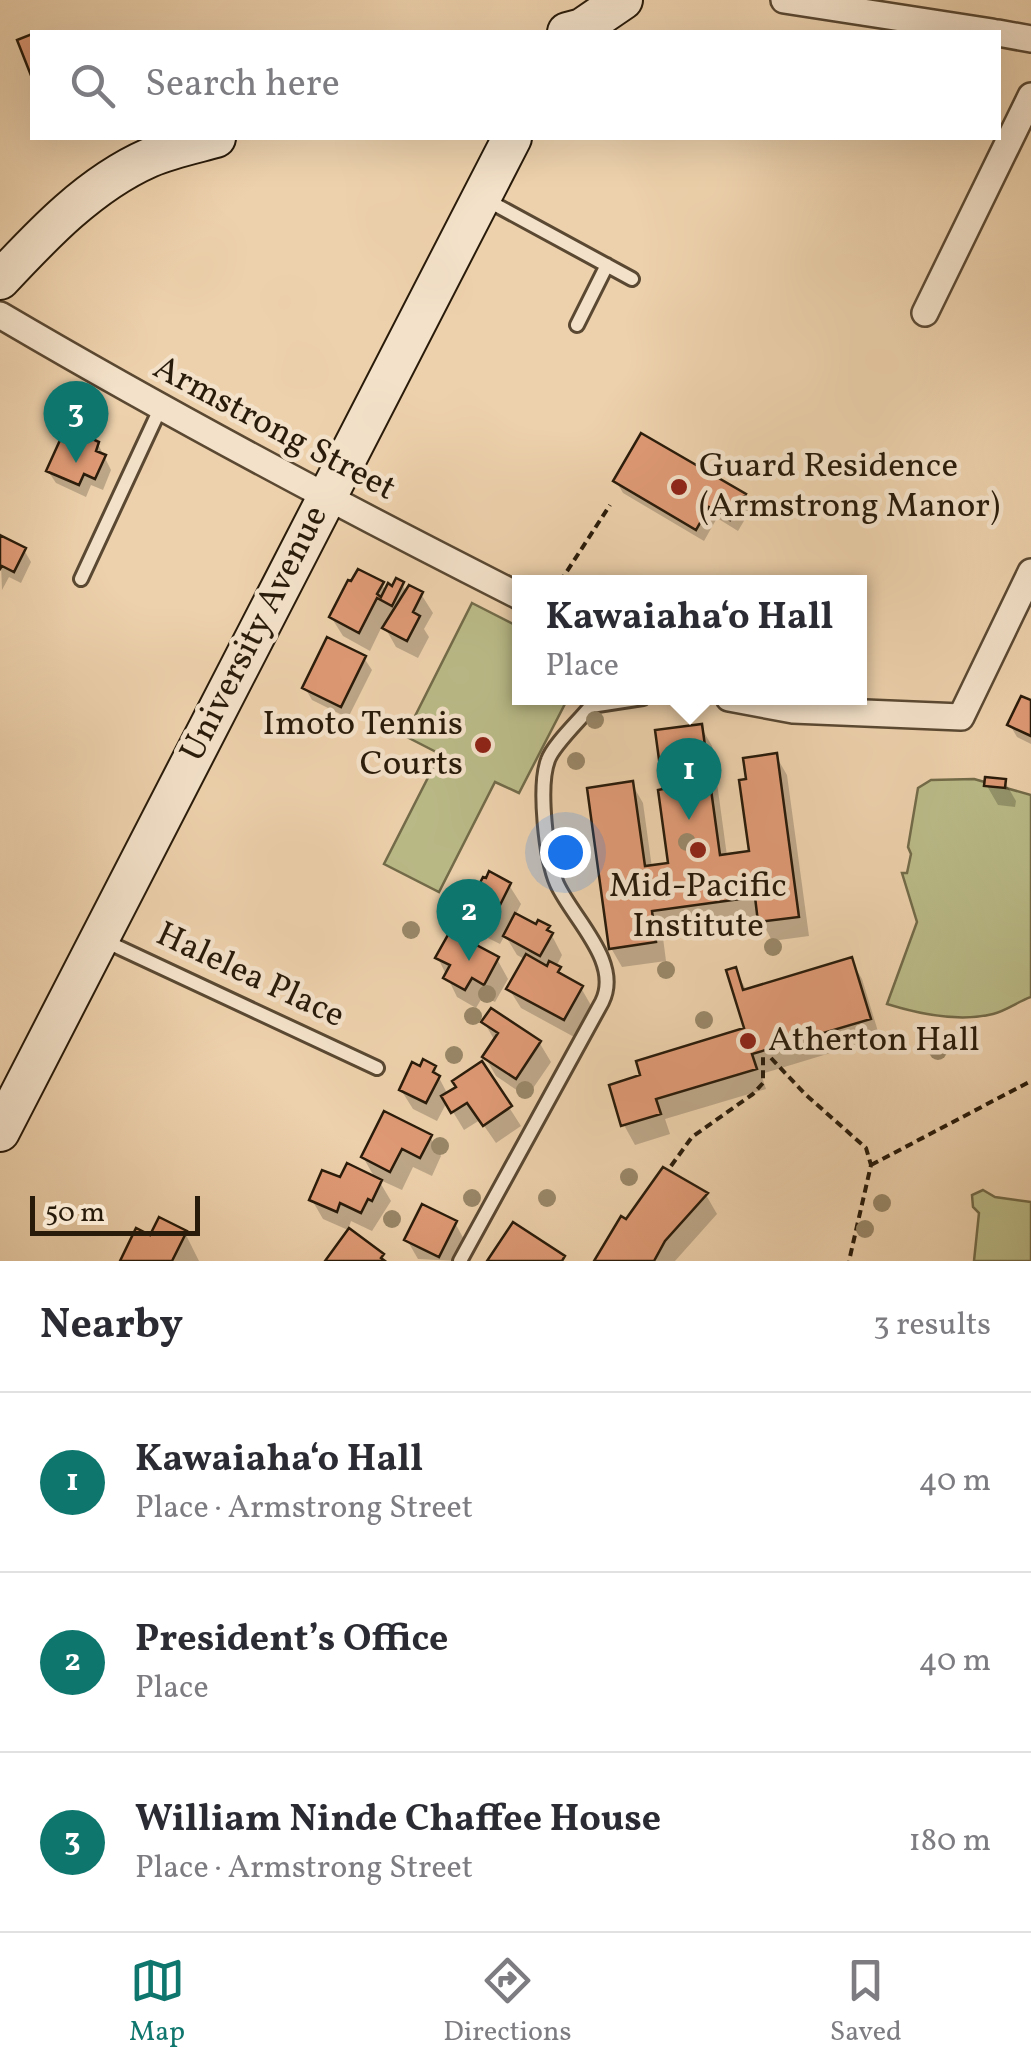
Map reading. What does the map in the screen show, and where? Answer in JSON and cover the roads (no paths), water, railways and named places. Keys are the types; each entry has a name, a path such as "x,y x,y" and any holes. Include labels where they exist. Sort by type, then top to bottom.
{"main road":[{"path":"578,30 623,0"},
{"path":"0,280 42,235 100,186 149,158 209,140"},
{"name":"University Avenue","path":"0,1132 511,140"}],"street":[{"path":"784,0 977,30"},
{"path":"1001,34 1031,38"},
{"path":"925,314 1031,96"},
{"name":"Armstrong Street","path":"0,315 160,409 326,499 512,592"},
{"path":"766,705 793,710 962,717 1024,602 1031,572"}],"lane":[{"path":"481,197 632,279"},
{"path":"578,325 607,265"},
{"path":"80,579 160,409"},
{"path":"460,1261 602,1002 608,984 605,966 556,881 545,820 548,760 592,706 598,705"},
{"name":"Halelea Place","path":"98,938 377,1068"}],"place":[{"name":"William Ninde Chaffee House","path":"76,463"},
{"name":"Guard Residence (Armstrong Manor)","path":"679,487"},
{"name":"Imoto Tennis Courts","path":"483,745"},
{"name":"Kawaiahaʻo Hall","path":"689,820"},
{"name":"Mid-Pacific Institute","path":"698,850"},
{"name":"President’s Office","path":"469,961"},
{"name":"Atherton Hall","path":"748,1041"}]}
